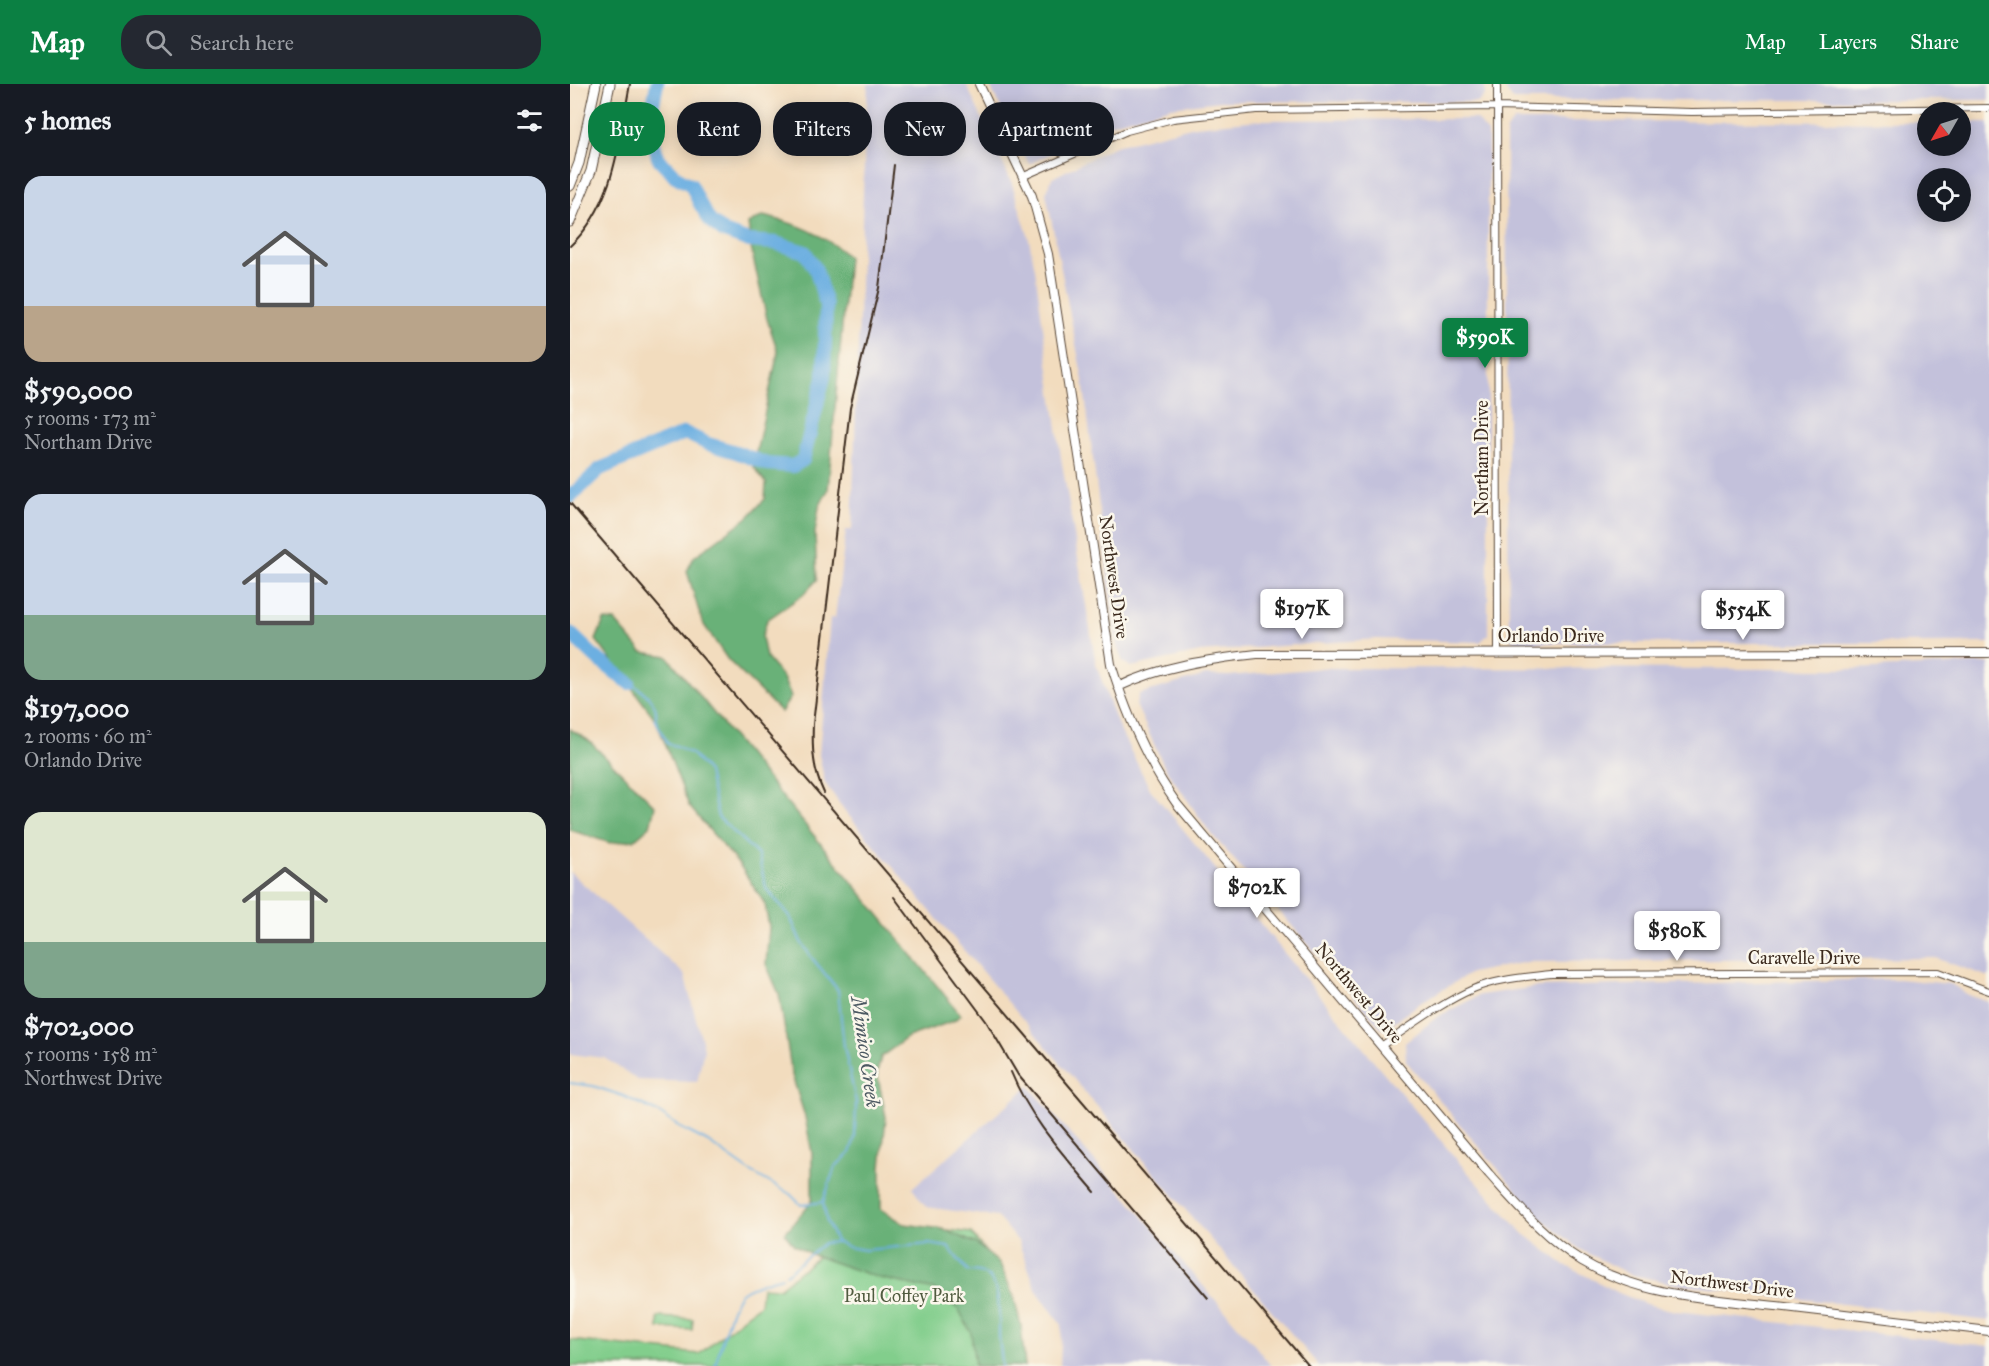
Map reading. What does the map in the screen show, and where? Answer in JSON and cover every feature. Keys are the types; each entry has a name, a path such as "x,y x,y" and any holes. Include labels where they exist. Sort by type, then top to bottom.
{"main road":[{"path":"570,186 579,163 596,84"},
{"path":"570,222 591,171 610,84"}],"street":[{"name":"Northwest Drive","path":"979,84 1024,176 1040,219 1048,254 1111,664 1144,749 1175,801 1526,1215 1552,1240 1583,1261 1639,1286 1698,1298 1989,1331"},
{"name":"Northam Drive","path":"1497,84 1498,652"},
{"path":"1024,176 1127,131 1173,119 1256,110 1497,107 1669,112 1989,108"},
{"name":"Orlando Drive","path":"1118,687 1137,678 1183,665 1257,654 1498,652 1989,654"},
{"name":"Caravelle Drive","path":"1382,1046 1439,1007 1475,988 1524,977 1564,974 1938,972 1989,991"}],"shaded area":[{"path":"868,84 966,84 978,110 978,156 999,156 1011,181 1028,235 1035,269 1061,457 1096,664 1118,726 1150,789 1463,1167 1523,1233 1565,1265 1619,1293 1646,1304 1676,1311 1989,1346 1989,1366 1319,1366 844,810 825,783 819,755 830,618 835,618 846,530 852,530 864,156 872,156 872,102 867,102"},
{"path":"989,84 1485,84 1485,95 1478,102 1220,101 1172,107 1114,123 1114,102 998,102"},
{"path":"1506,84 1989,84 1989,100 1513,100 1506,91"},
{"path":"1476,119 1488,133 1488,635 1480,642 1377,639 1200,652 1131,667 1123,662 1117,646 1083,380 1046,193 1052,178 1095,156 1114,156 1115,146 1195,126 1259,120"},
{"path":"1514,121 1917,122 1917,156 1971,156 1971,122 1989,122 1989,643 1516,643 1509,637 1506,130"},
{"path":"1025,156 1045,156 1029,164"},
{"path":"1989,663 1989,977 1935,958 1526,962 1471,973 1423,1001 1383,1030 1209,831 1165,768 1136,705 1139,694 1206,675 1228,676 1323,668 1851,669"},
{"path":"570,872 684,974 704,1049 697,1082 637,1080 605,1058 570,1054"},
{"path":"1898,979 1951,984 1970,996 1989,1002 1989,1321 1675,1284 1629,1274 1581,1250 1538,1216 1406,1061 1405,1043 1437,1017 1480,995 1538,987"},
{"path":"1029,1086 1271,1366 1060,1366 1062,1325 1037,1291 1018,1241 997,1217 926,1207 912,1188"}],"green space":[{"path":"763,216 808,230 828,241 848,257 828,490 819,507 815,533 817,580 803,595 767,620 762,637 766,657 783,678 791,697 781,712 728,660 702,622 687,571 694,557 748,517 765,499 766,483 753,466 778,352 767,319 748,224"},
{"path":"604,620 615,621 642,652 667,656 961,1015 953,1021 908,1037 881,1057 877,1073 886,1117 881,1167 881,1209 904,1224 942,1229 975,1243 1000,1264 1014,1297 1021,1326 1025,1366 975,1366 971,1333 959,1310 935,1290 879,1278 813,1255 794,1245 785,1233 812,1201 812,1153 805,1117 792,1075 779,994 766,964 769,927 765,904 741,867 689,806 656,720 596,640"},
{"path":"570,729 588,740 655,806 650,826 634,840 610,843 570,830"},
{"name":"Paul Coffey Park","path":"858,1225 909,1225 971,1233 1006,1278 1018,1340 1019,1366 570,1366 570,1340 699,1354 760,1304 762,1287 779,1288"},
{"path":"658,1317 693,1319 692,1330 658,1328"}],"waterway":[{"name":"Mimico Creek","path":"570,497 600,469 685,433 708,444 767,464 793,466 803,460 824,377 826,305 816,270 805,252 775,243 749,241 724,232 710,221 691,185 675,176 658,158 649,125 657,84"},
{"name":"Mimico Creek","path":"570,633 595,657 629,683"},
{"name":"Mimico Creek","path":"629,683 645,693 653,703 655,719 668,744 693,755 708,772 718,817 758,855 766,888 790,917 801,942 838,990 844,1046 856,1102 855,1137 850,1153 835,1167 823,1202 827,1222 836,1241 848,1247 865,1250 929,1244 948,1247 968,1271 980,1272 988,1277 993,1283 998,1299 1002,1366"},
{"path":"570,1083 593,1086 623,1096 658,1112 681,1128 708,1142 751,1172 790,1194 801,1205 823,1202"},
{"path":"786,1274 824,1243 837,1242"},
{"path":"715,1366 730,1315 738,1297 751,1287 782,1277"}],"railway":[{"path":"570,246 597,211 606,191 618,149 630,84"},
{"path":"824,793 814,759 813,724 850,408 879,288 894,165"},
{"path":"570,503 1309,1366"},
{"path":"894,897 986,1021 1018,1075 1208,1298"},
{"path":"1011,1072 1037,1121 1095,1192"}]}
